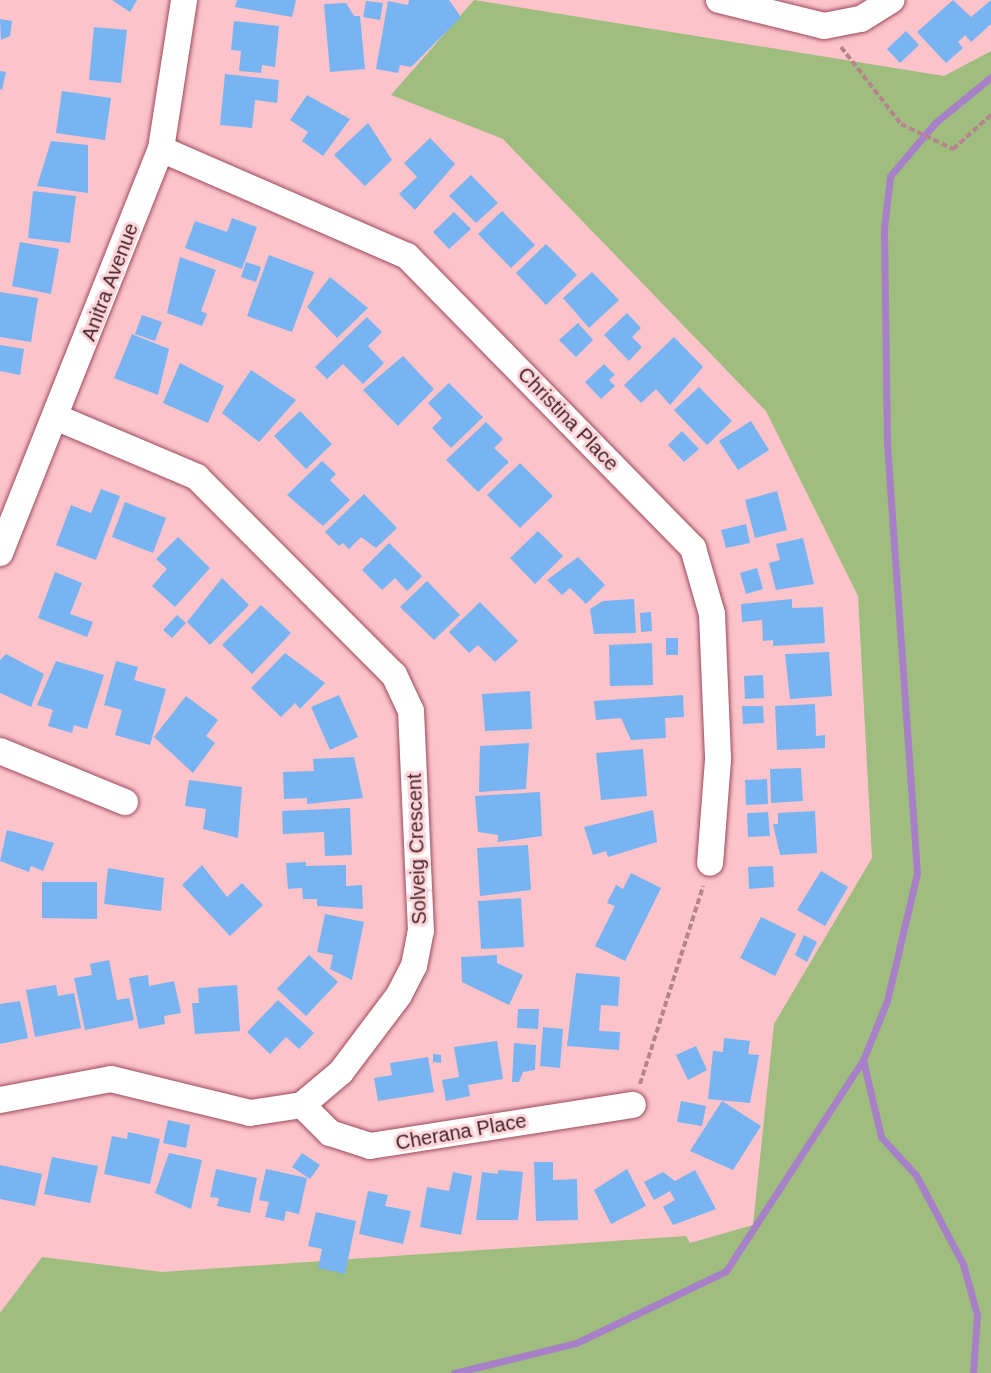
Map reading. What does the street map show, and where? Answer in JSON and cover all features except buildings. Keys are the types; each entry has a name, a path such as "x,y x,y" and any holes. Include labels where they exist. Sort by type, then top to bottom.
{"street":[{"name":"Anitra Avenue","path":"0,553 58,418 161,148 184,0"},
{"path":"719,0 824,26 861,19 891,0"},
{"name":"Christina Place","path":"161,148 407,256 693,548 708,586 713,625 718,760 710,863"},
{"name":"Solveig Crescent","path":"58,418 197,477 394,675 408,700 419,951 399,995 347,1064 302,1105"},
{"path":"0,751 125,802"},
{"path":"0,1100 111,1079 250,1113 302,1105"},
{"name":"Cherana Place","path":"302,1105 330,1132 370,1146 633,1105"}],"path":[{"path":"824,26 901,124 953,149 991,115"},
{"path":"633,1105 710,863"}],"green space":[{"path":"474,0 944,76 991,51 991,1373 0,1373 0,1313 42,1257 162,1272 686,1236 690,1243 753,1225 774,1024 872,858 858,596 766,411 503,139 391,95"}],"waterway":[{"path":"454,1373 576,1343 726,1271 863,1060 887,1001 917,873 887,445 884,228 890,176 935,123 991,77"},
{"path":"863,1060 881,1137 916,1175 963,1264 977,1315 973,1373"}]}
